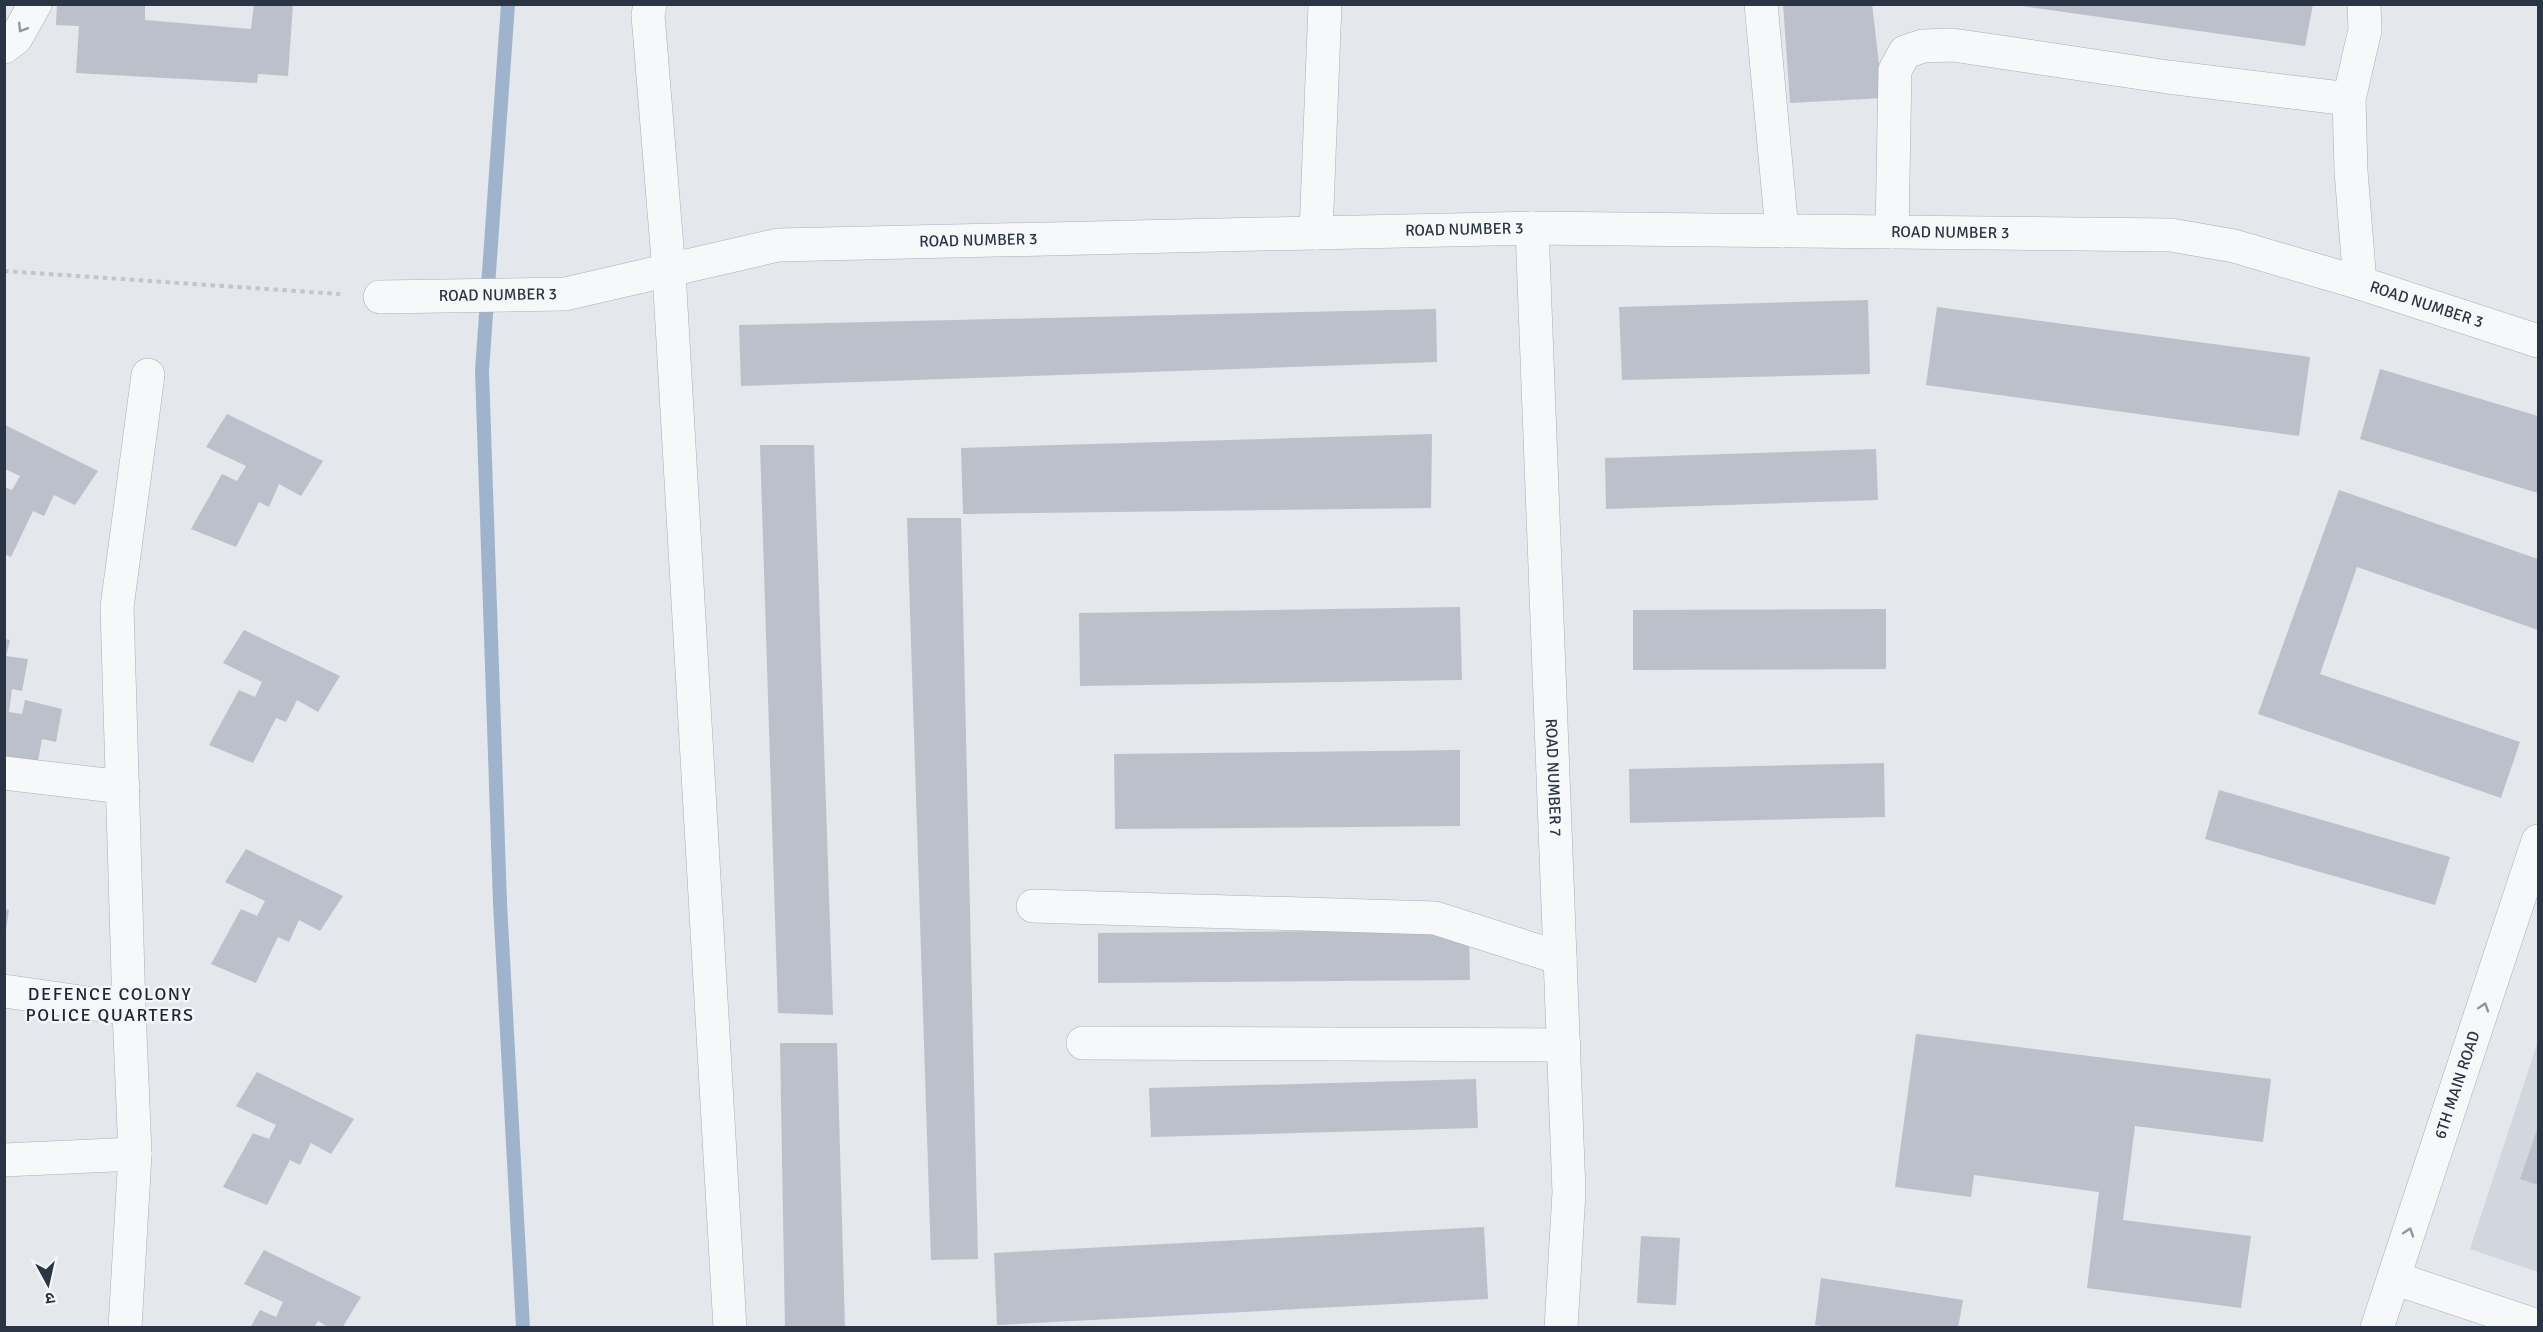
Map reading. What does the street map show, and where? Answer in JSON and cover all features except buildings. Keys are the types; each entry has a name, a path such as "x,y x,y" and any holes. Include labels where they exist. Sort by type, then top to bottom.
{"street":[{"path":"4,47 16,38 35,4"},
{"path":"650,4 648,15 669,272 730,1328"},
{"path":"1316,233 1324,4"},
{"path":"1761,4 1782,231"},
{"path":"2360,283 2351,171 2349,99 2365,30 2364,4"},
{"path":"1892,232 1895,70 1905,52 1923,46 1953,45 2168,77 2349,99"},
{"name":"ROAD NUMBER 3","path":"380,297 565,294 669,272 778,245 1532,228 2171,235 2234,246 2360,283 2538,342"},
{"name":"ROAD NUMBER 7","path":"1532,228 1569,1192 1562,1328"},
{"path":"125,1328 135,1154 117,607 148,375"},
{"path":"4,773 123,787"},
{"name":"6TH MAIN ROAD","path":"2377,1328 2538,841"},
{"path":"1033,906 1434,918 1560,958"},
{"path":"4,991 129,1009"},
{"path":"1083,1043 1564,1045"},
{"path":"4,1160 135,1154"},
{"path":"2394,1278 2538,1326"}],"path":[{"path":"4,271 380,297"}],"shaded area":[{"path":"2538,1041 2538,1272 2470,1249"}],"waterway":[{"path":"508,4 482,371 500,903 523,1328"}],"district":[{"name":"DEFENCE COLONY POLICE QUARTERS","path":"110,1004"}]}
